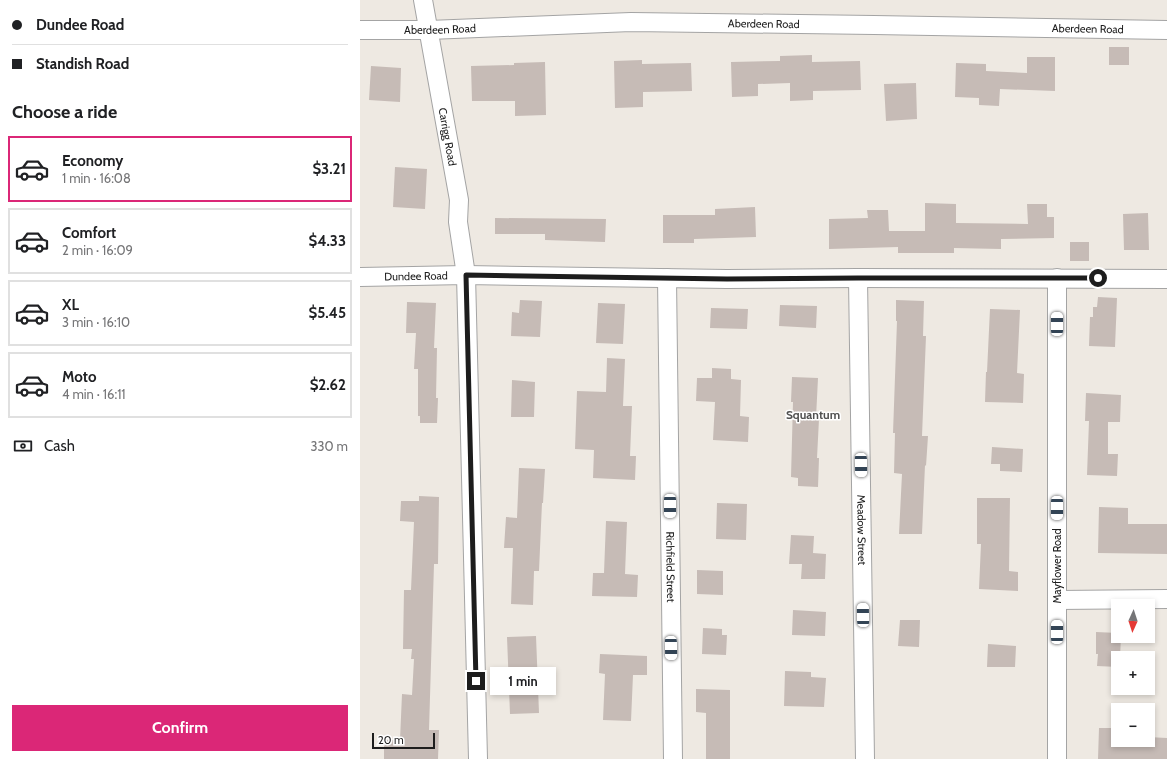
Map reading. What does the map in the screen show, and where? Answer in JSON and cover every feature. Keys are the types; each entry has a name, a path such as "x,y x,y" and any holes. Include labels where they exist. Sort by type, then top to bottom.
{"street":[{"name":"Carrigg Road","path":"423,0 459,200 458,222 466,275 478,759"},
{"name":"Aberdeen Road","path":"360,30 429,30 639,22 1167,30"},
{"name":"Dundee Road","path":"360,277 466,275 727,279 1167,279"},
{"name":"Richfield Street","path":"667,278 673,759"},
{"name":"Meadow Street","path":"858,278 865,759"},
{"name":"Mayflower Road","path":"1057,278 1057,759"},
{"path":"1057,600 1167,599"}],"building":[{"path":"1109,47 1129,47 1129,65 1109,65"},
{"path":"812,55 812,62 860,61 861,90 813,91 813,100 790,101 790,83 758,84 758,96 732,97 731,62 780,61 780,56"},
{"path":"1027,57 1055,57 1055,91 1000,89 999,106 979,105 979,98 955,97 956,63 986,64 986,71 1027,73"},
{"path":"642,60 642,64 691,63 692,91 643,92 643,107 615,108 614,61"},
{"path":"545,62 546,115 515,116 515,101 472,101 471,66 514,65 514,63"},
{"path":"371,66 401,68 400,102 369,100"},
{"path":"916,83 917,119 886,121 884,84"},
{"path":"395,167 427,169 425,209 393,207"},
{"path":"925,203 956,204 956,223 1028,224 1027,204 1047,204 1047,217 1054,217 1054,238 1001,239 1001,249 954,248 954,253 898,253 898,247 829,249 829,219 868,218 867,210 888,210 889,231 925,231"},
{"path":"755,207 756,237 694,239 694,243 663,243 663,215 715,215 715,209"},
{"path":"1148,213 1149,250 1124,250 1123,214"},
{"path":"495,218 606,219 605,242 545,240 545,234 495,234"},
{"path":"1070,242 1089,242 1089,261 1070,261"},
{"path":"1098,297 1117,298 1115,347 1089,346 1090,317 1093,317 1093,307 1097,307"},
{"path":"520,300 542,301 540,337 511,336 512,312 519,313"},
{"path":"896,300 924,301 923,336 926,336 922,436 928,436 926,466 925,465 922,534 899,534 902,474 894,473 895,433 893,433 897,321"},
{"path":"407,302 436,303 434,348 437,348 437,423 420,423 420,416 418,416 418,369 414,369 416,333 406,333"},
{"path":"598,303 625,304 623,344 596,343"},
{"path":"780,305 817,306 816,328 779,326"},
{"path":"711,308 748,309 747,329 710,328"},
{"path":"990,309 1020,310 1017,373 1024,374 1023,403 985,402"},
{"path":"607,358 625,359 623,406 632,406 630,456 636,456 635,480 593,478 594,450 575,449 577,391 606,392"},
{"path":"712,368 731,369 731,379 741,380 740,416 749,417 748,442 713,440 715,402 696,401 697,378 712,378"},
{"path":"792,377 818,378 816,418 819,419 817,458 819,458 818,487 798,486 798,478 791,477 793,402 791,402"},
{"path":"512,380 535,382 534,417 511,417"},
{"path":"1086,393 1121,395 1120,422 1108,422 1108,454 1118,454 1117,476 1087,475 1089,421 1085,421"},
{"path":"992,447 1023,449 1022,472 1000,471 1000,464 991,464"},
{"path":"519,468 545,469 539,571 534,571 533,605 511,604 513,548 504,548 506,517 517,518"},
{"path":"419,496 439,497 438,564 434,564 429,730 439,730 438,759 384,759 384,740 400,740 402,694 412,695 414,659 411,659 412,649 403,649 404,590 411,590 414,522 400,521 401,501 419,501"},
{"path":"977,498 1010,498 1009,571 1018,572 1018,591 979,589 981,544 977,544"},
{"path":"717,503 747,504 746,540 716,539"},
{"path":"1099,507 1128,508 1128,524 1167,524 1167,554 1098,553"},
{"path":"606,521 627,522 625,574 638,575 637,597 592,596 593,573 604,573"},
{"path":"791,535 814,536 813,553 826,554 825,579 801,579 802,564 789,564"},
{"path":"697,570 723,571 723,595 697,594"},
{"path":"793,610 826,612 825,636 792,635"},
{"path":"900,620 920,620 919,647 898,646"},
{"path":"703,628 722,629 722,635 727,635 726,655 702,654"},
{"path":"1096,632 1111,633 1111,643 1121,643 1120,651 1111,651 1111,667 1097,666 1098,654 1096,654"},
{"path":"536,636 539,713 510,714 507,637"},
{"path":"988,644 1016,646 1015,667 987,667"},
{"path":"600,654 647,656 647,675 633,675 631,721 603,720 605,674 599,673"},
{"path":"785,671 811,672 811,677 826,678 824,707 784,706"},
{"path":"696,689 730,690 730,759 706,759 706,713 696,712"},
{"path":"1099,728 1111,728 1111,747 1155,747 1155,737 1167,738 1167,759 1098,759"}],"district":[{"name":"Squantum","path":"813,414"}],"route":[{"path":"476,681 466,275 727,279 1098,278"}]}
